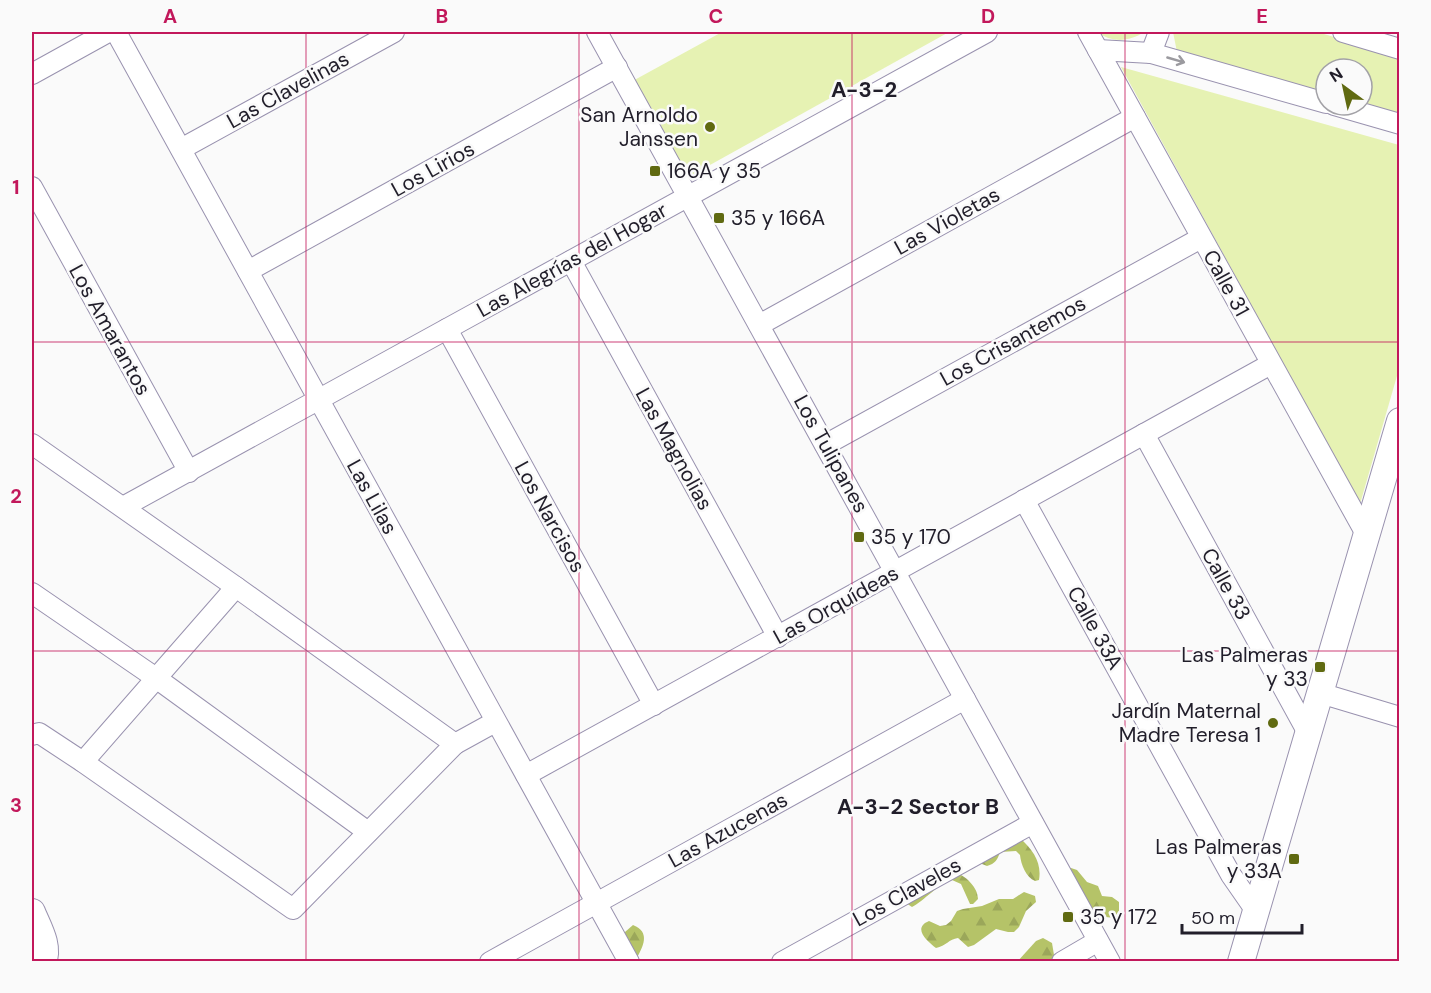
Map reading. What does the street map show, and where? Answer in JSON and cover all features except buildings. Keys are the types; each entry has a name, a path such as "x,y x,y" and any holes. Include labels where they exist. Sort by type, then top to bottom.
{"main road":[{"path":"1241,962 1399,425"},
{"path":"32,912 45,945 43,962"}],"street":[{"path":"32,74 108,32"},
{"name":"Las Lilas","path":"116,32 629,962"},
{"name":"Las Clavelinas","path":"181,149 394,32"},
{"name":"Los Tulipanes","path":"597,32 1110,962"},
{"name":"Las Alegrías del Hogar","path":"123,507 987,32"},
{"name":"Calle 31","path":"1088,32 1366,534"},
{"path":"1151,53 1159,32"},
{"path":"1343,32 1400,49"},
{"path":"1098,50 1151,53 1314,100"},
{"name":"Los Lirios","path":"248,271 617,67"},
{"path":"1374,116 1400,123"},
{"name":"Las Violetas","path":"759,325 1135,117"},
{"name":"Los Amarantos","path":"32,187 189,472"},
{"name":"Los Crisantemos","path":"825,445 1201,238"},
{"name":"Las Magnolias","path":"571,261 778,637"},
{"name":"Los Narcisos","path":"447,329 654,705"},
{"name":"Las Orquídeas","path":"526,775 1271,364"},
{"name":"Calle 33","path":"1144,434 1308,733"},
{"path":"32,444 455,744"},
{"name":"Calle 33A","path":"1024,500 1231,875 1256,911"},
{"path":"83,762 236,587"},
{"path":"32,593 156,678 368,832"},
{"path":"1320,693 1400,717"},
{"name":"Las Azucenas","path":"490,962 965,699"},
{"path":"32,735 39,733 83,762 293,909 455,744 495,722"},
{"name":"Los Claveles","path":"782,962 1033,823"},
{"path":"1062,962 1098,940"}],"green space":[{"path":"722,32 949,32 683,180 629,83"},
{"path":"1097,32 1144,32 1132,38 1120,40 1103,36"},
{"path":"1173,32 1317,32 1399,56 1399,118 1374,109 1374,57 1314,57 1314,95 1178,57"},
{"path":"1121,67 1399,145 1399,369 1360,504"},
{"path":"1021,839 1036,857 1039,880 1035,881 1027,874 1020,855 1016,851 1000,852 992,864 987,866 982,864 979,858"},
{"path":"1066,869 1077,870 1087,882 1098,886 1102,896 1112,897 1119,902 1119,911 1115,917 1106,917 1091,909"},
{"path":"957,873 974,887 978,899 973,904 970,904 961,884 952,880 912,907 906,903"},
{"path":"1024,892 1035,896 1036,902 1026,911 1019,927 1014,932 996,929 968,947 958,938 936,948 921,931 924,924 929,921 940,926 946,925 957,911 982,906 999,899 1013,899"},
{"path":"633,925 639,928 644,936 643,945 636,959 621,959 625,932"},
{"path":"1043,938 1052,943 1055,961 1017,962 1036,941"}],"place":[{"name":"San Arnoldo Janssen","path":"710,127"},
{"name":"166A y 35","path":"655,171"},
{"name":"35 y 166A","path":"719,218"},
{"name":"35 y 170","path":"859,537"},
{"name":"Las Palmeras y 33","path":"1320,667"},
{"name":"Jardín Maternal Madre Teresa 1","path":"1273,723"},
{"name":"Las Palmeras y 33A","path":"1294,859"},
{"name":"35 y 172","path":"1068,917"}],"district":[{"name":"A-3-2","path":"864,89"},
{"name":"A-3-2 Sector B","path":"918,806"}]}
